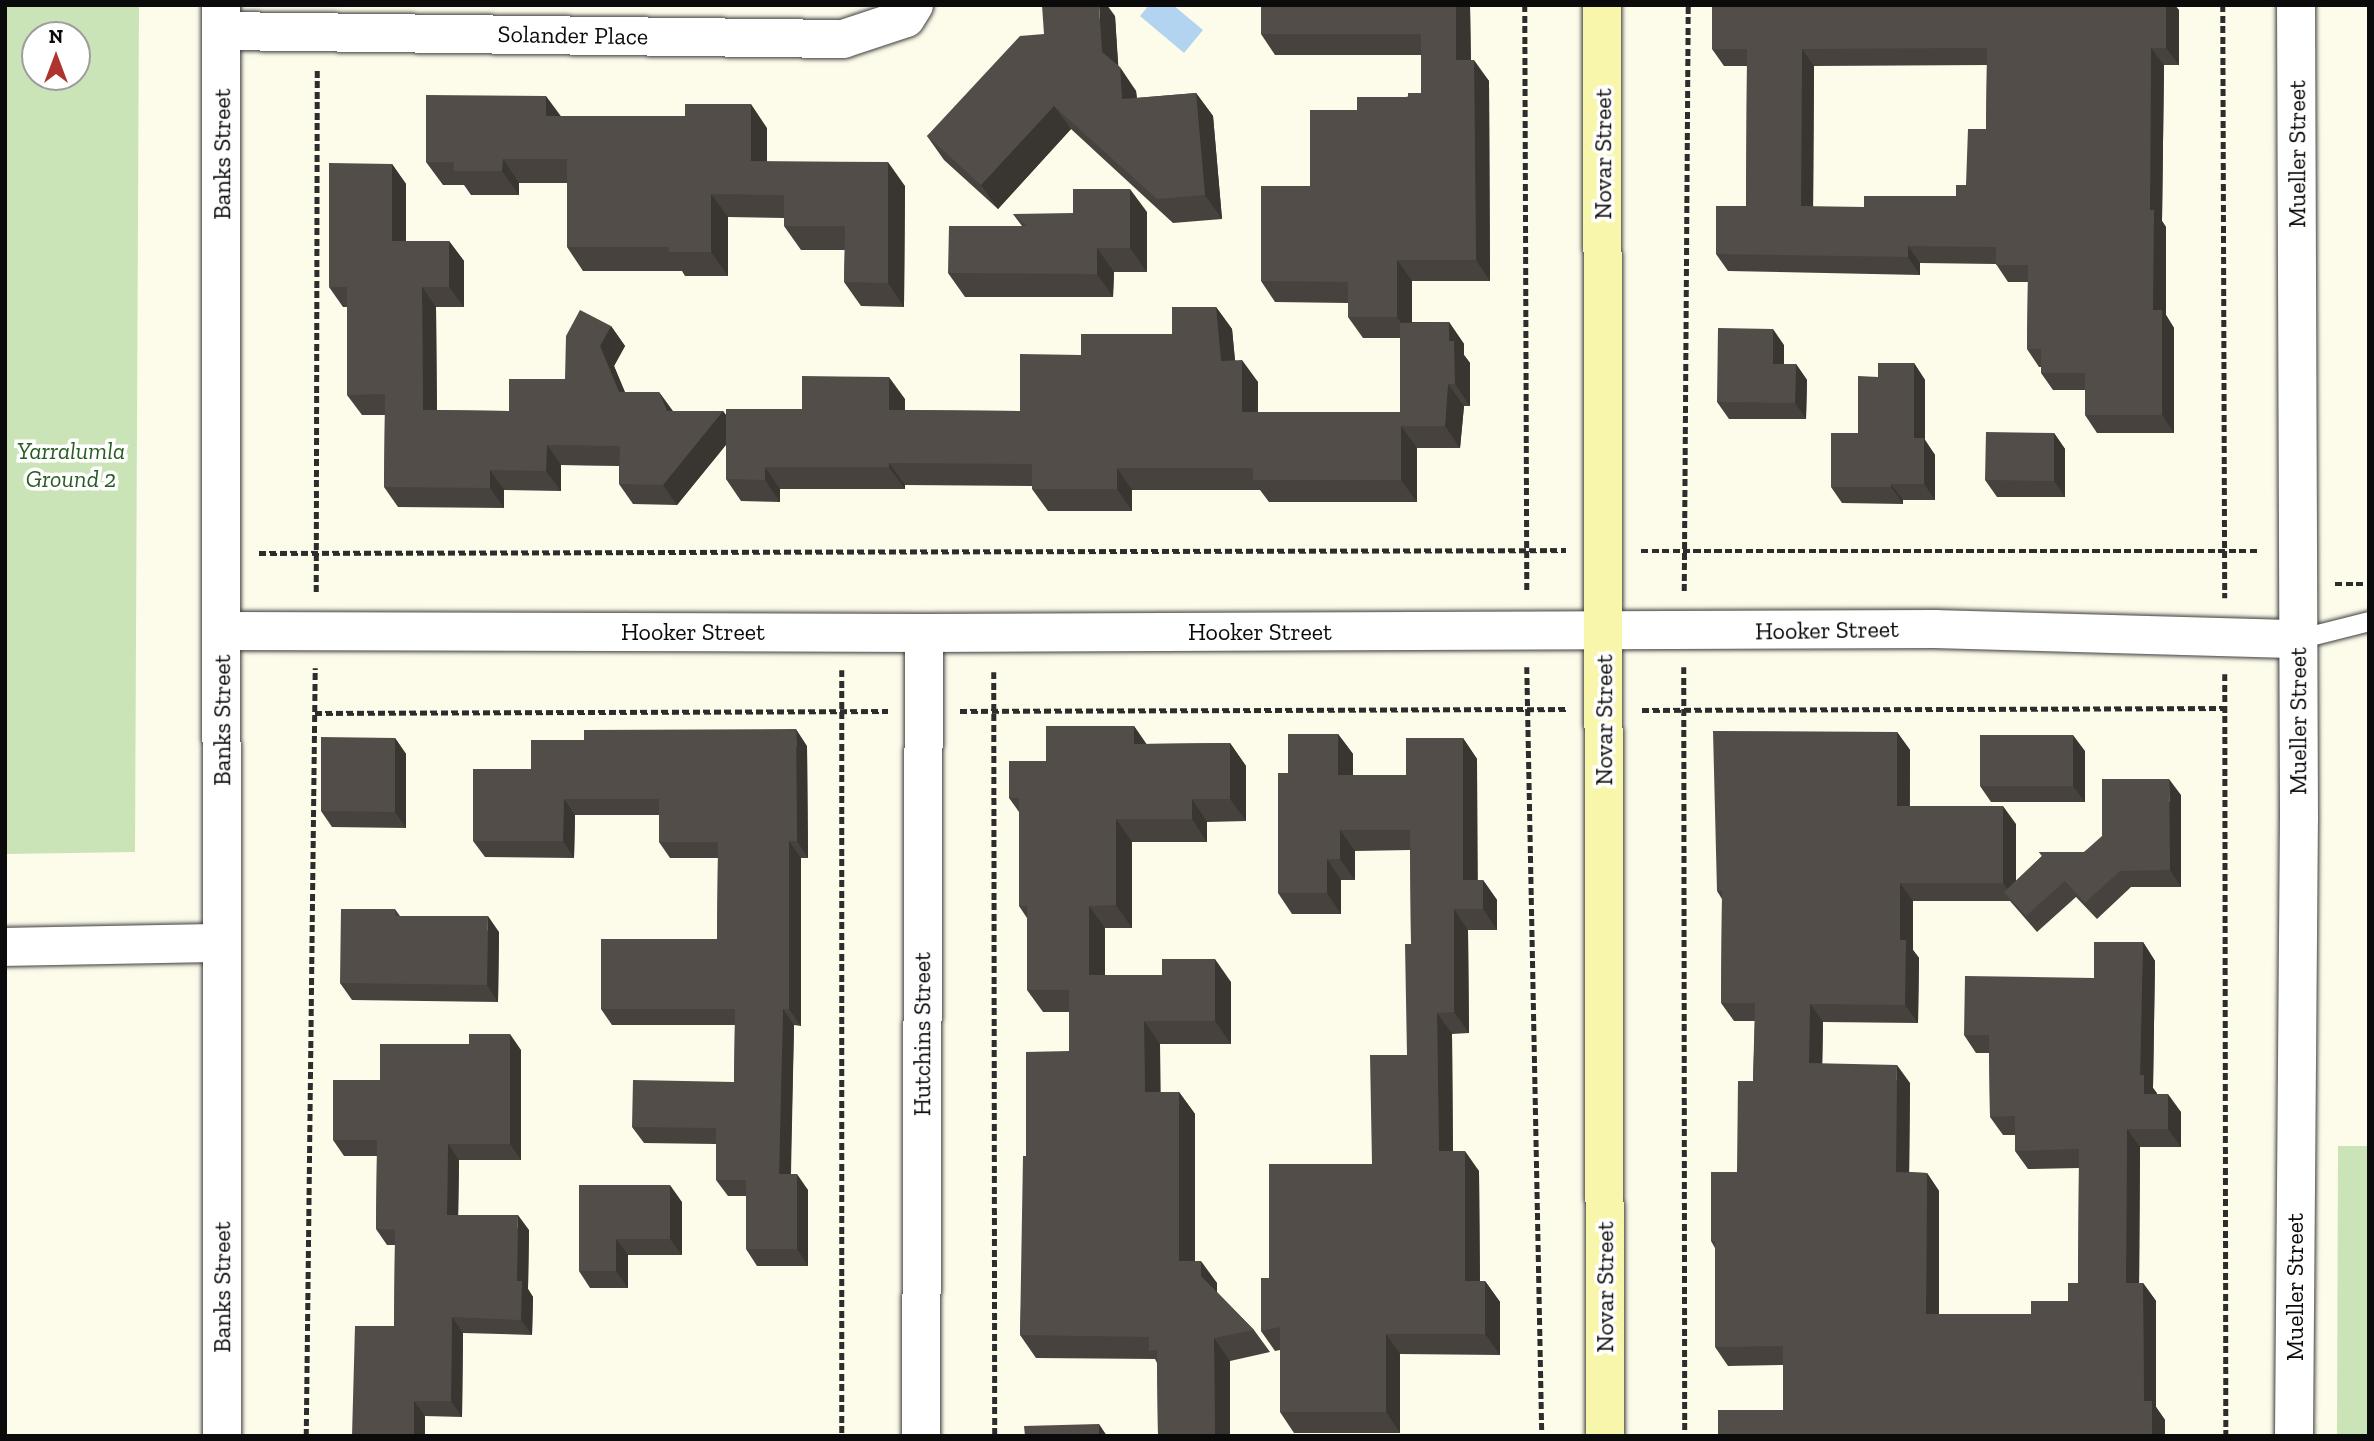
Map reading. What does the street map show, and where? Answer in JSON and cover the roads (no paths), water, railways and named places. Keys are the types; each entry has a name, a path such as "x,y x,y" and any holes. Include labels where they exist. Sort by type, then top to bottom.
{"main road":[{"name":"Novar Street","path":"1602,5 1605,1436"}],"street":[{"name":"Solander Place","path":"221,18 317,32 842,39 906,18 914,5"},
{"name":"Mueller Street","path":"2294,1436 2298,639 2297,5"},
{"name":"Banks Street","path":"221,18 222,1436"},
{"name":"Hooker Street","path":"222,631 924,633 1935,629 2298,639"},
{"name":"Hutchins Street","path":"921,1436 924,633"},
{"path":"5,947 222,943"}],"lane":[{"path":"2298,639 2369,621"}],"water":[{"path":"1149,5 1173,5 1203,30 1184,53 1140,16"}],"park label":[{"name":"Yarralumla Ground 2","path":"71,465"}]}
